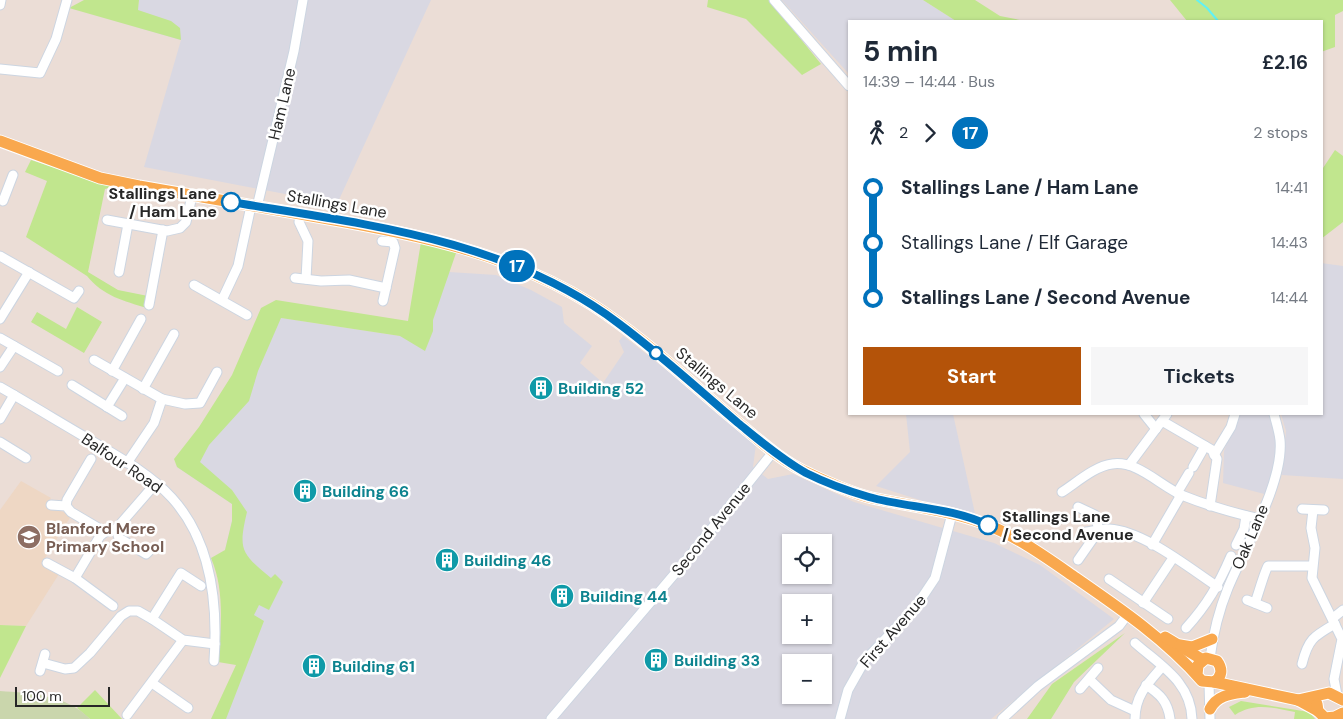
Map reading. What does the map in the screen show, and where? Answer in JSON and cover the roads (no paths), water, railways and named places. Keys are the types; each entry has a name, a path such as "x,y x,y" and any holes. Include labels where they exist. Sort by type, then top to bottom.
{"main road":[{"name":"Stallings Lane","path":"0,141 100,178 192,196 374,226 490,255 544,279 588,303 617,322 773,452 806,473 869,497 921,506 984,523 1026,544 1133,618"},
{"path":"1133,618 1176,644 1206,659 1217,661 1221,672 1252,691"},
{"path":"1133,618 1184,660 1202,681 1298,700 1323,695 1340,698 1342,707 1337,716 1330,718 1320,715 1298,700"},
{"path":"1176,644 1192,647 1212,639"},
{"path":"1197,675 1198,665 1206,659"},
{"path":"1212,683 1221,672"},
{"path":"1210,714 1214,702 1221,697 1252,691"},
{"path":"1320,715 1316,705 1323,695"}],"street":[{"path":"0,5 1,0"},
{"path":"0,69 40,73 56,39 67,0"},
{"name":"Ham Lane","path":"222,300 238,266 254,206 292,61 302,0"},
{"path":"774,0 848,85"},
{"path":"3,201 4,186 13,175"},
{"path":"107,220 163,230 175,229 186,222 192,196"},
{"path":"300,214 299,222 308,241 306,279"},
{"path":"119,272 128,224"},
{"path":"149,305 163,230"},
{"path":"382,241 393,242 396,248 383,301"},
{"path":"0,256 74,298 79,291"},
{"path":"0,319 29,272"},
{"path":"295,278 349,280 386,288"},
{"path":"194,285 247,315"},
{"path":"112,370 141,319"},
{"path":"143,389 172,345 174,334"},
{"path":"0,338 58,371"},
{"path":"0,367 14,346"},
{"path":"94,360 162,399 185,404 200,404 217,372"},
{"path":"107,407 125,378"},
{"path":"72,385 122,416"},
{"name":"Balfour Road","path":"0,387 127,462 156,483 181,509 201,546 213,586 216,618 214,662"},
{"path":"0,420 14,395"},
{"path":"127,462 154,423 162,399"},
{"path":"1145,415 1156,429"},
{"path":"1214,455 1231,427 1235,415"},
{"name":"Oak Lane","path":"1206,659 1227,589 1260,519 1276,468 1280,441 1274,415"},
{"path":"1130,465 1165,417 1212,450 1217,459 1210,506"},
{"path":"0,442 26,458"},
{"path":"1152,545 1205,446"},
{"name":"Second Avenue","path":"551,719 689,557 773,452"},
{"path":"66,506 67,500 91,459"},
{"path":"1062,492 1102,467 1112,464 1130,465 1179,494 1210,506 1260,519"},
{"path":"75,578 96,542 105,532 116,529 156,483"},
{"path":"51,505 66,506 71,512 105,532"},
{"path":"1078,507 1095,515 1099,530 1078,560"},
{"path":"1302,510 1324,510"},
{"path":"1314,510 1311,528 1315,548 1312,566 1315,586 1342,639 1334,680 1323,695"},
{"name":"First Avenue","path":"840,719 848,690 865,660 915,608 935,578 952,514"},
{"path":"1236,545 1244,529 1246,516"},
{"path":"116,529 119,538 146,554 149,550"},
{"path":"1086,532 1099,530 1125,532 1152,545 1218,587"},
{"path":"1186,628 1204,609 1218,587 1231,556"},
{"path":"1144,603 1173,558"},
{"path":"47,563 75,578 113,606"},
{"path":"1267,608 1251,602 1264,581 1264,571 1268,566 1312,566"},
{"path":"152,619 181,573 201,586"},
{"path":"1109,579 1168,619"},
{"path":"1302,664 1302,647 1334,621 1343,610"},
{"path":"43,663 65,669 74,668 90,653 121,616 129,611 138,611 183,640 215,644"},
{"path":"1002,719 1038,686 1119,626 1133,618"},
{"path":"127,715 183,640"},
{"path":"1135,643 1186,691 1190,701 1192,719"},
{"path":"1089,679 1111,700 1135,715 1138,698 1146,685 1162,667"},
{"path":"1080,689 1098,668"},
{"path":"1334,680 1340,698"},
{"path":"152,683 188,708"},
{"path":"1210,714 1212,683"},
{"path":"1146,685 1162,697 1169,711 1170,719"}],"waterway":[{"path":"1197,0 1217,20"}],"place":[{"name":"Stallings Lane / Ham Lane","path":"231,202"},
{"name":"Building 52","path":"541,388"},
{"name":"Building 66","path":"305,491"},
{"name":"Stallings Lane / Second Avenue","path":"988,525"},
{"name":"Blanford Mere Primary School","path":"29,537"},
{"name":"Building 46","path":"447,560"},
{"name":"Building 44","path":"562,596"},
{"name":"Building 33","path":"656,660"},
{"name":"Building 61","path":"314,666"}]}
